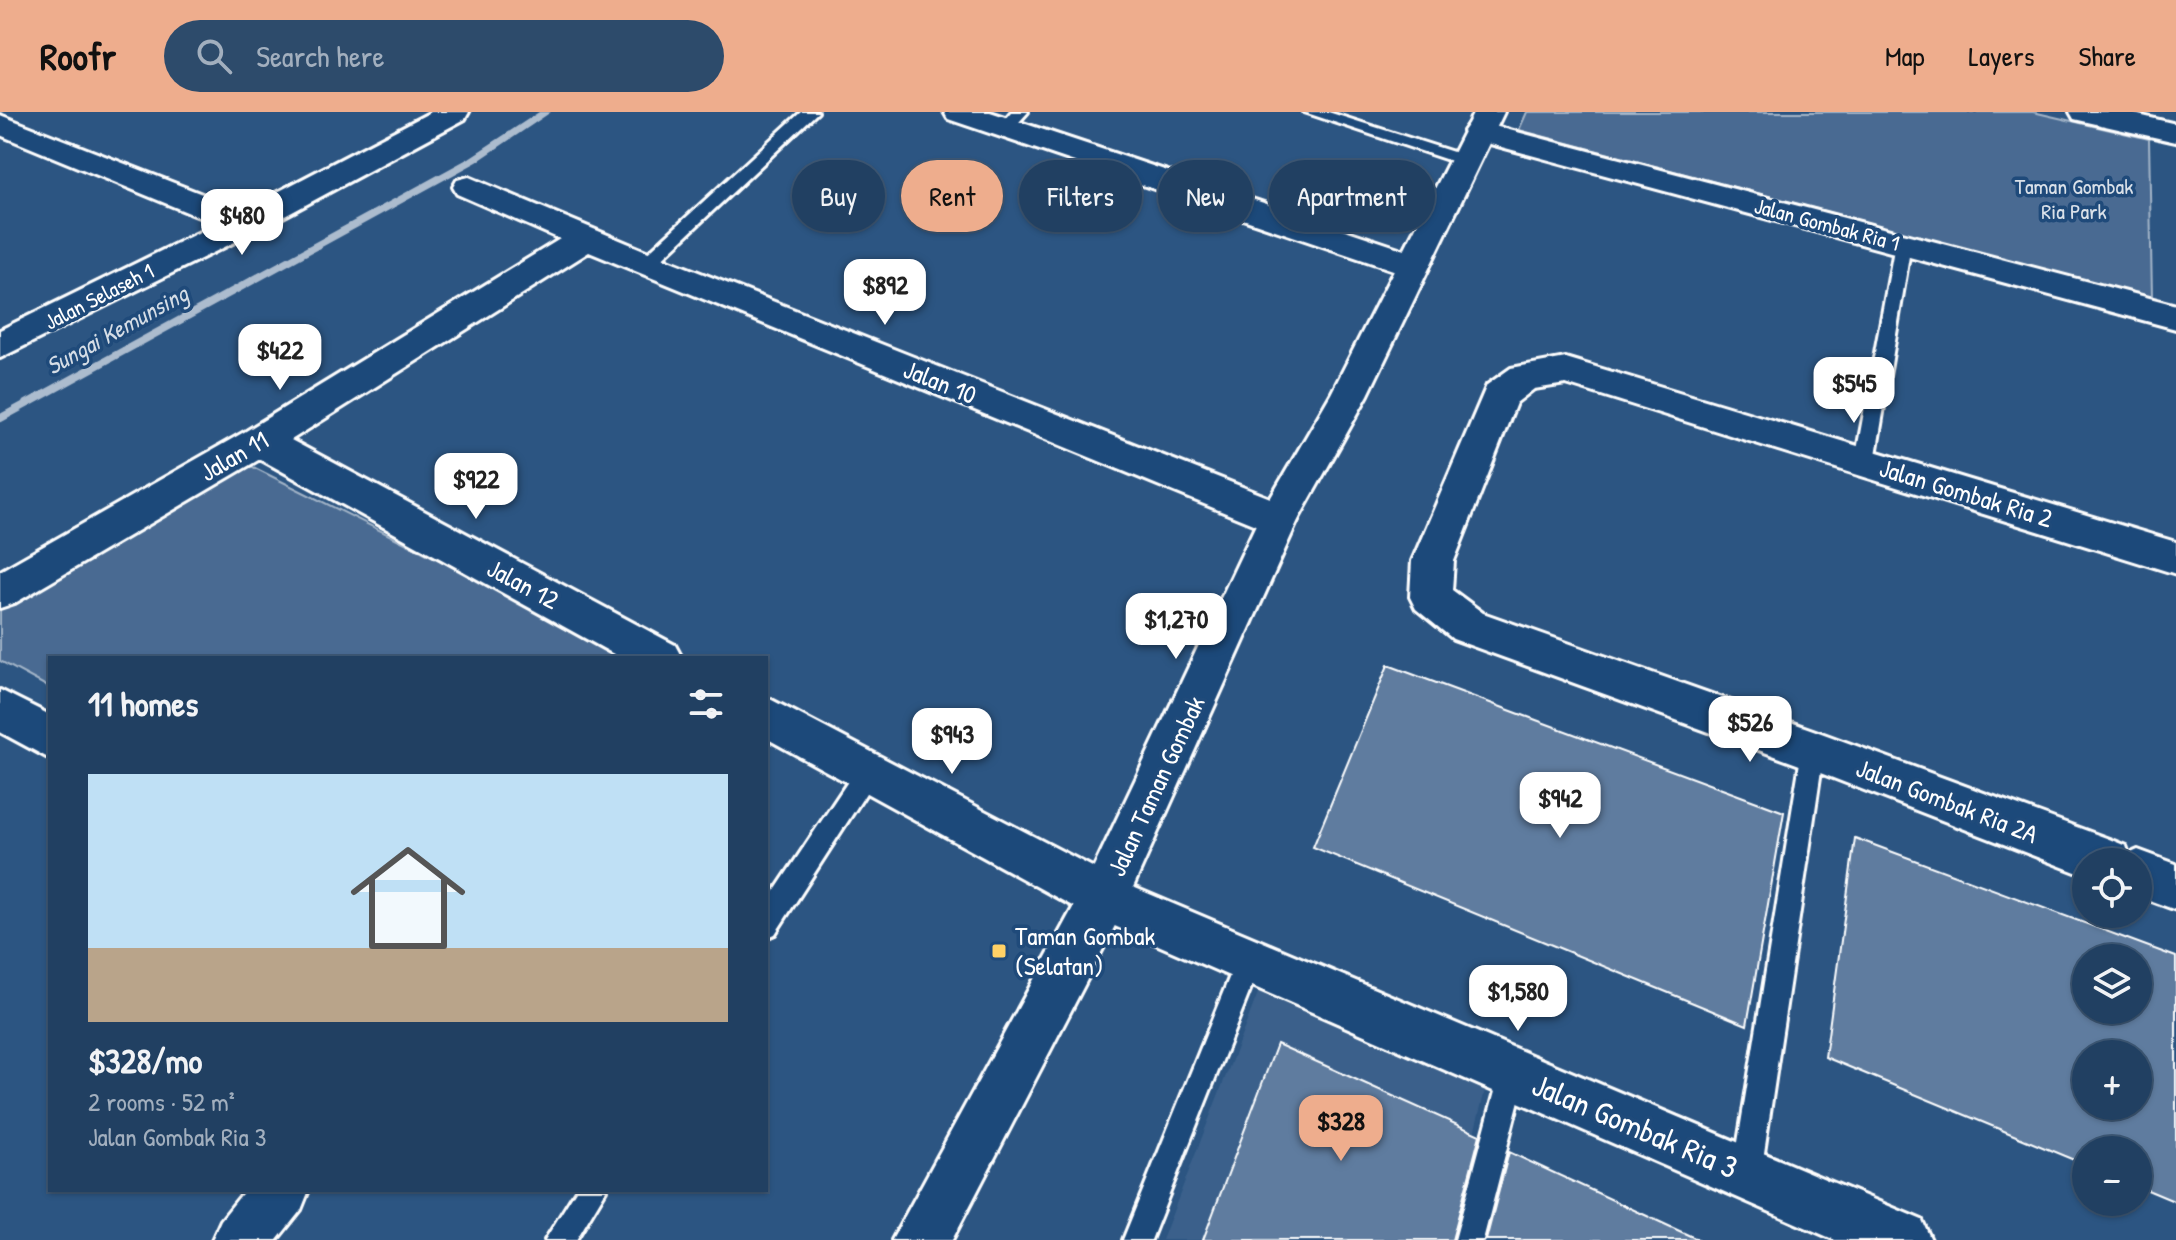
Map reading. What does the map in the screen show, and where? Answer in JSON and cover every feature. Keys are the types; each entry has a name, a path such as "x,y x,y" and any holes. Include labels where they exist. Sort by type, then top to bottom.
{"street":[{"name":"Jalan Selaseh 1","path":"0,345 245,223 454,112"},
{"path":"959,112 1012,120 1411,264"},
{"path":"2085,112 2176,133"},
{"path":"0,124 245,223"},
{"name":"Jalan Gombak Ria 1","path":"1477,134 2176,317"},
{"name":"Jalan Taman Gombak","path":"921,1240 1104,898 1279,518 1349,395 1477,134"},
{"name":"Jalan 10","path":"469,187 646,264 1279,518"},
{"name":"Jalan 11","path":"0,591 260,441 587,238"},
{"name":"Jalan Gombak Ria 2","path":"1431,597 1433,561 1500,395 1524,377 1566,371 2176,558"},
{"name":"Jalan 12","path":"260,441 656,656"},
{"name":"Jalan Gombak Ria 2A","path":"1431,597 1468,626 1813,750 2072,848"},
{"path":"0,709 48,738"},
{"path":"768,717 1104,898"},
{"path":"2152,878 2176,887"},
{"name":"Jalan Gombak Ria 3","path":"1104,898 1902,1240"},
{"path":"241,1240 279,1192"}],"lane":[{"path":"646,264 810,112"},
{"path":"1312,112 1477,134"},
{"path":"1865,461 1903,244"},
{"path":"1747,1173 1813,750"},
{"path":"768,923 867,772"},
{"path":"1137,1240 1249,960"},
{"path":"1469,1240 1513,1073"},
{"path":"559,1240 591,1192"}],"shaded area":[{"path":"1260,988 1487,1083 1446,1240 1162,1240"}],"green space":[{"name":"Taman Gombak Ria Park","path":"1527,112 2033,112 2149,139 2152,298 1519,130"},
{"path":"249,465 631,656 48,656 48,687 0,661 0,609"}],"building":[{"path":"1388,665 1784,812 1747,1025 1313,847"},
{"path":"1855,838 2072,918 2072,928 2098,928 2141,944 2072,944 2072,1024 2152,1024 2152,948 2176,957 2176,1202 2152,1192 2152,1136 2072,1136 2072,1159 1825,1057"},
{"path":"1277,1044 1480,1135 1452,1240 1203,1240"},
{"path":"1509,1152 1699,1240 1486,1240"}],"waterway":[{"name":"Sungai Kemunsing","path":"0,419 473,160 546,112"}],"place":[{"name":"Taman Gombak (Selatan)","path":"999,951"}]}
